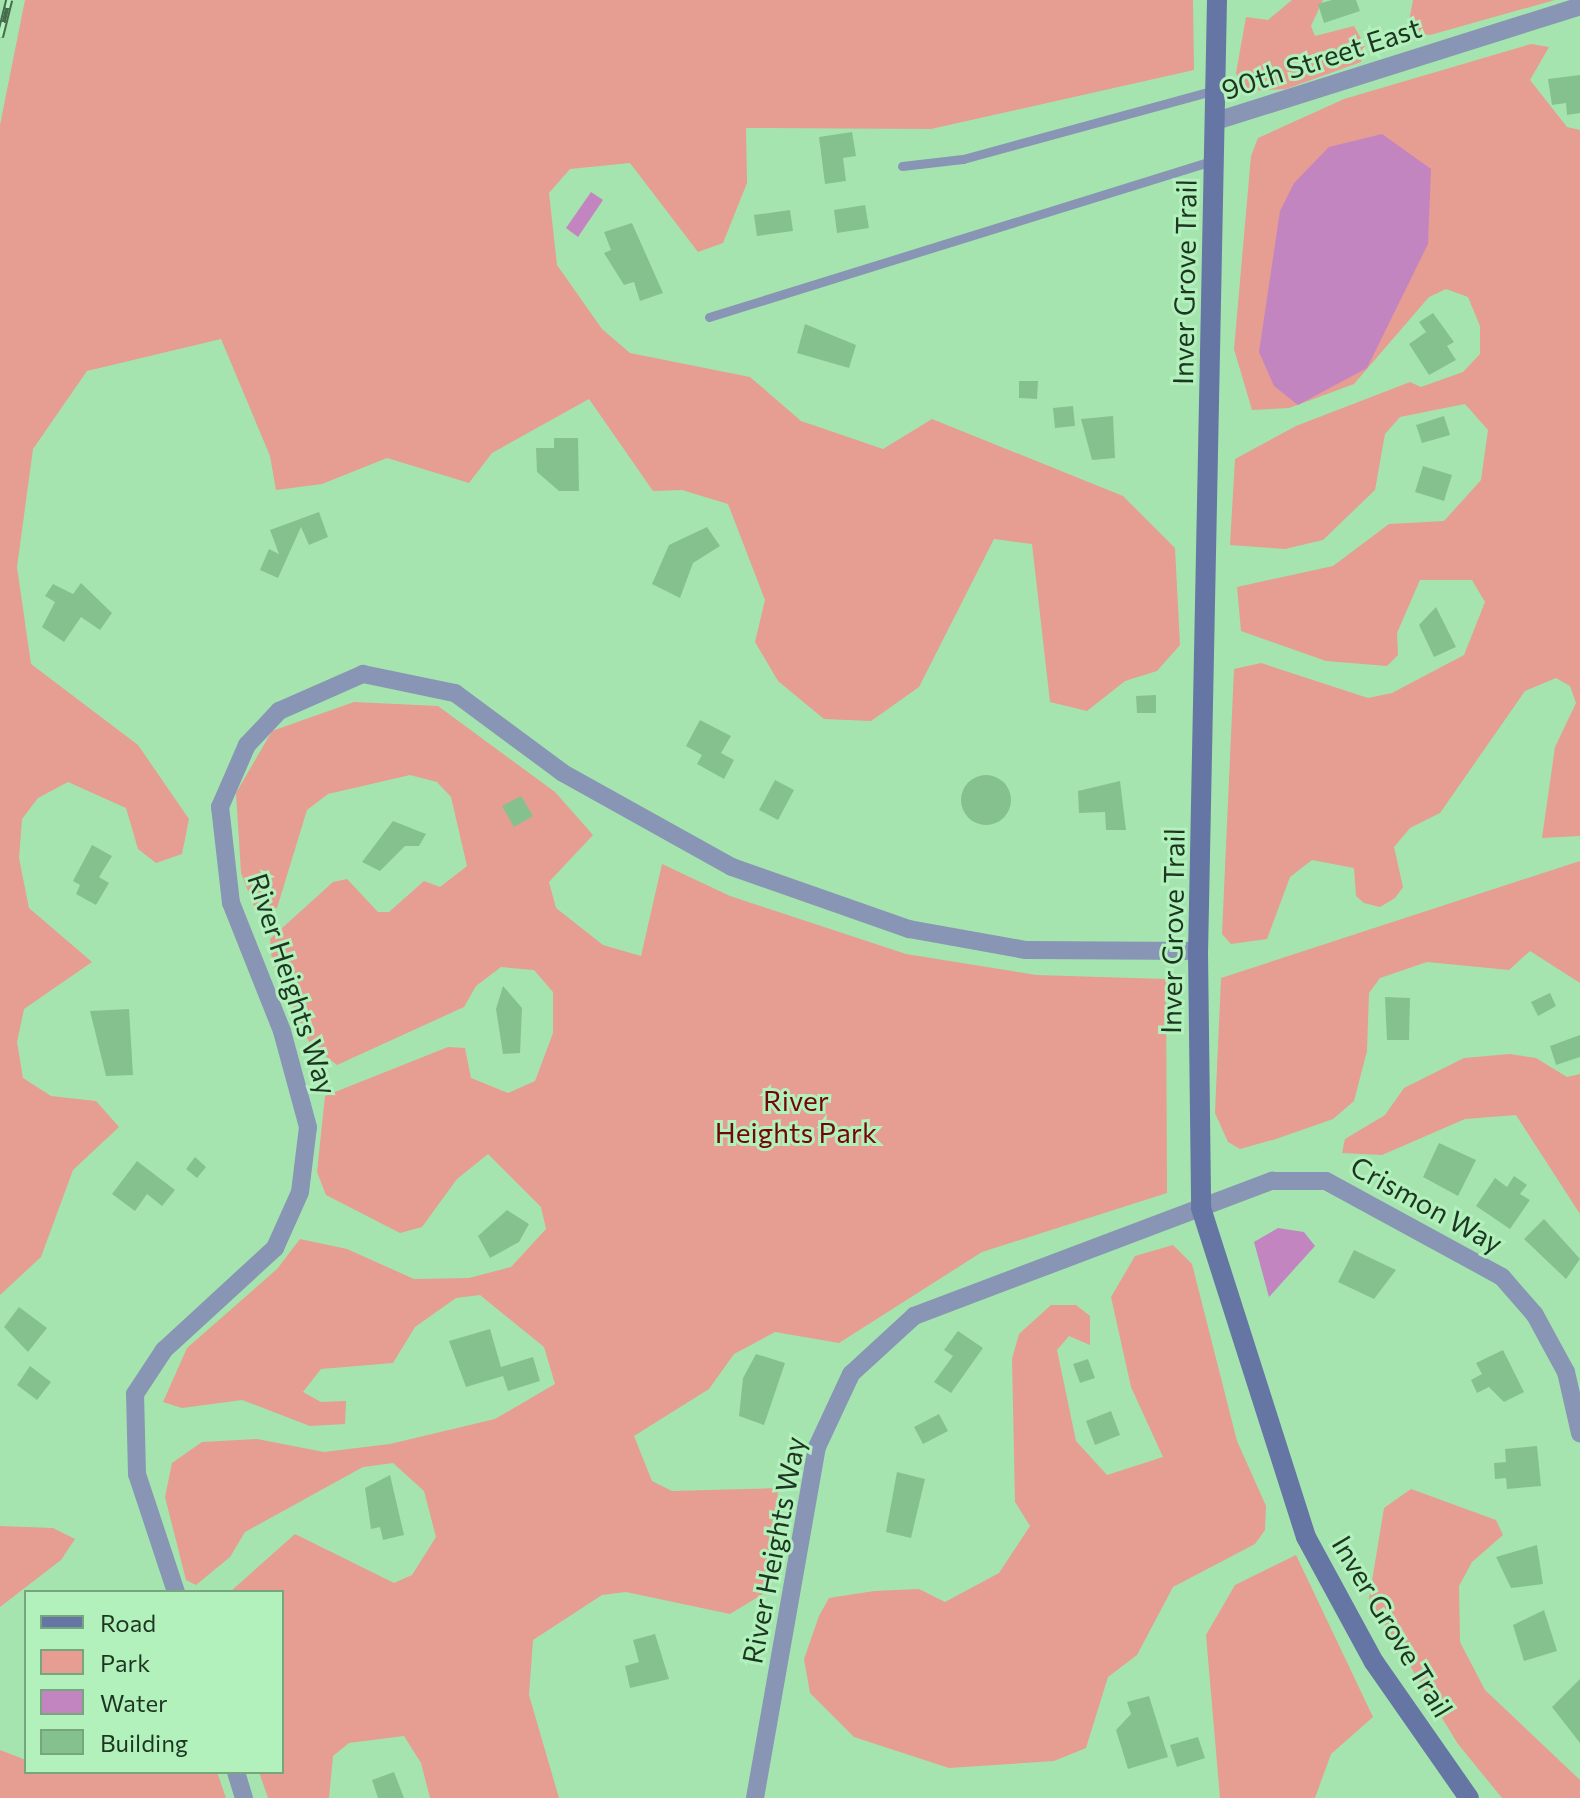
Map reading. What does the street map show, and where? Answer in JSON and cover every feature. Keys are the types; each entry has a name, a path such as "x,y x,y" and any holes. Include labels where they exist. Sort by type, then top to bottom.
{"street":[{"name":"Inver Grove Trail","path":"1217,0 1198,951 1201,1208 1306,1537 1374,1662 1469,1798"},
{"name":"90th Street East","path":"1216,121 1580,6"},
{"name":"River Heights Way","path":"175,1590 137,1474 135,1394 164,1350 275,1248 300,1192 305,1153 308,1127 282,1031 231,903 220,807 247,745 279,711 363,674 455,693 563,773 732,867 865,914 1026,950 1198,951"},
{"name":"Crismon Way","path":"1201,1208 1272,1181 1326,1181 1453,1245 1502,1277 1535,1315 1566,1372 1580,1433"},
{"name":"River Heights Way","path":"755,1798 817,1447 851,1374 914,1316 1201,1208"},
{"path":"237,1774 244,1798"}],"lane":[{"path":"902,166 963,159 1216,90"},
{"path":"709,317 1215,160"}],"green space":[{"path":"25,0 1193,0 1194,70 931,129 746,128 747,183 723,243 698,252 630,163 570,169 549,193 557,265 602,329 630,353 750,377 801,421 883,449 932,419 1123,496 1175,548 1180,645 1157,671 1125,681 1087,711 1050,702 1032,544 994,539 919,687 871,721 824,719 778,681 755,642 765,600 728,504 682,490 653,491 589,399 492,453 469,483 387,458 322,484 276,490 270,456 221,339 87,371 33,449 17,567 31,664 138,745 189,819 182,854 156,863 138,849 126,808 68,782 38,798 22,819 19,858 29,908 92,962 24,1009 17,1042 23,1078 51,1096 96,1101 119,1127 73,1170 41,1257 0,1295 0,125"},
{"path":"1292,0 1323,0 1311,26 1315,36 1354,26 1365,46 1361,62 1286,89 1242,91 1236,73 1246,17 1268,20"},
{"path":"1413,0 1555,0 1430,35 1407,32"},
{"path":"1531,44 1549,47 1530,80 1567,127 1580,130 1580,836 1542,838 1555,747 1576,703 1570,686 1556,678 1525,691 1440,813 1410,828 1394,847 1403,887 1395,898 1380,907 1364,903 1356,896 1354,868 1312,860 1290,877 1267,939 1231,944 1222,934 1234,669 1261,663 1368,698 1392,693 1464,655 1485,602 1472,580 1420,580 1397,633 1398,655 1387,666 1326,661 1241,631 1237,587 1333,566 1389,524 1444,521 1481,480 1488,430 1465,404 1400,417 1385,434 1375,490 1323,540 1285,549 1230,545 1235,459 1296,426 1410,382 1421,387 1463,372 1480,354 1480,326 1468,297 1446,289 1429,297 1354,384 1289,408 1252,410 1234,349 1251,156 1258,138 1344,99"},
{"name":"River Heights Park","path":"354,702 438,706 555,792 593,835 549,882 556,908 603,945 641,956 662,864 730,896 906,954 1036,975 1166,979 1167,1193 982,1252 839,1343 775,1332 734,1354 709,1389 634,1436 652,1481 672,1491 778,1488 775,1558 766,1592 730,1614 626,1592 602,1595 533,1640 529,1695 559,1798 430,1798 421,1763 404,1736 349,1743 333,1756 329,1798 268,1798 260,1774 284,1774 284,1590 232,1590 295,1534 394,1583 412,1575 436,1537 424,1491 393,1463 363,1467 245,1532 230,1557 196,1585 186,1580 165,1497 172,1463 202,1442 257,1439 324,1452 390,1444 495,1419 555,1384 544,1347 480,1295 456,1298 415,1327 393,1363 321,1369 303,1392 321,1402 346,1401 345,1424 310,1426 242,1400 182,1408 163,1402 187,1348 277,1269 300,1239 347,1249 414,1279 469,1278 511,1267 546,1229 541,1207 488,1154 457,1179 422,1227 400,1233 326,1195 317,1172 325,1096 448,1047 465,1048 471,1078 508,1093 535,1081 553,1033 553,992 534,970 501,967 476,986 464,1007 337,1065 310,1044 272,961 270,939 333,882 347,879 378,912 389,912 424,881 440,887 467,866 451,797 437,782 410,775 328,794 307,810 277,908 255,909 241,873 236,793 272,731"},
{"path":"1580,861 1580,983 1530,951 1509,970 1427,962 1380,978 1369,993 1367,1051 1354,1101 1333,1119 1276,1139 1240,1149 1228,1142 1215,1113 1221,978"},
{"path":"1510,1054 1536,1058 1567,1077 1580,1074 1580,1214 1516,1115 1465,1119 1382,1155 1342,1153 1345,1139 1385,1115 1404,1088 1464,1058"},
{"path":"1173,1245 1192,1264 1237,1441 1266,1506 1265,1530 1255,1544 1173,1587 1137,1655 1108,1677 1086,1748 1054,1761 949,1768 854,1737 810,1693 804,1659 819,1616 829,1598 874,1591 919,1589 945,1602 999,1573 1030,1526 1015,1502 1012,1359 1019,1334 1051,1305 1076,1305 1090,1316 1090,1345 1069,1336 1057,1350 1076,1441 1107,1475 1163,1457 1131,1387 1111,1297 1135,1256"},
{"path":"1411,1489 1496,1520 1503,1535 1472,1562 1459,1586 1460,1642 1485,1690 1580,1780 1580,1798 1502,1798 1458,1744 1369,1599 1384,1508"},
{"path":"0,1526 53,1528 75,1539 61,1560 0,1607"},
{"path":"1296,1555 1373,1717 1331,1754 1315,1798 1220,1798 1206,1635 1235,1585"},
{"path":"0,1750 24,1759 24,1774 218,1774 226,1798 0,1798"}],"water":[{"path":"1382,134 1431,169 1428,244 1367,368 1298,405 1274,386 1259,352 1280,211 1294,183 1329,147"},
{"path":"591,192 603,200 578,237 566,228"},
{"path":"1278,1228 1304,1232 1315,1246 1269,1297 1254,1242"}],"building":[{"path":"1332,0 1356,0 1360,11 1324,23 1318,4"},
{"path":"1580,75 1580,113 1567,115 1566,103 1552,105 1548,79"},
{"path":"852,132 856,156 843,158 846,181 825,184 819,137"},
{"path":"865,205 869,228 837,233 834,210"},
{"path":"790,210 793,231 757,236 754,215"},
{"path":"632,223 663,293 640,301 634,282 624,285 604,253 611,250 604,232"},
{"path":"1433,313 1454,342 1447,346 1456,360 1429,375 1409,344 1426,332 1419,322"},
{"path":"805,324 856,345 849,368 797,353"},
{"path":"1019,381 1038,381 1037,399 1019,398"},
{"path":"1073,406 1075,426 1055,428 1053,408"},
{"path":"1113,416 1115,458 1092,460 1081,419"},
{"path":"1444,416 1450,435 1422,443 1416,425"},
{"path":"554,438 578,438 579,491 559,491 537,472 536,448 554,448"},
{"path":"1423,466 1452,475 1444,501 1415,492"},
{"path":"319,512 328,537 309,545 301,527 278,578 260,570 269,549 279,554 270,530"},
{"path":"707,527 720,546 693,563 680,598 652,584 669,545"},
{"path":"81,583 112,613 100,630 81,617 64,642 42,627 55,602 45,596 53,584 73,594"},
{"path":"1436,607 1456,647 1434,657 1419,625"},
{"path":"1156,695 1156,713 1137,713 1136,696"},
{"path":"700,720 731,736 721,753 734,760 724,779 697,764 702,755 686,746"},
{"path":"986,775 1004,782 1011,800 1004,818 986,825 968,818 961,800 968,782"},
{"path":"775,780 794,790 778,820 759,810"},
{"path":"1120,781 1126,830 1106,830 1105,812 1079,813 1078,791"},
{"path":"521,796 533,816 514,827 502,806"},
{"path":"393,821 426,834 419,846 405,846 380,871 362,862"},
{"path":"92,845 112,856 99,877 109,883 96,905 76,894 80,885 73,881"},
{"path":"503,986 522,1008 520,1053 503,1054 496,1009"},
{"path":"1550,993 1556,1006 1538,1016 1531,1002"},
{"path":"1385,997 1410,998 1409,1040 1387,1040"},
{"path":"129,1009 133,1075 106,1076 90,1011"},
{"path":"1580,1035 1580,1057 1556,1065 1550,1046"},
{"path":"1439,1143 1476,1160 1458,1196 1423,1177"},
{"path":"195,1157 206,1167 197,1178 186,1169"},
{"path":"137,1161 175,1190 162,1206 147,1194 135,1211 112,1194"},
{"path":"1514,1176 1527,1185 1520,1194 1530,1200 1510,1229 1476,1206 1495,1178 1507,1187"},
{"path":"507,1210 529,1224 519,1242 490,1258 478,1236"},
{"path":"1544,1219 1580,1259 1566,1279 1524,1239"},
{"path":"1354,1250 1396,1270 1374,1299 1338,1282"},
{"path":"19,1307 47,1328 28,1352 4,1327"},
{"path":"490,1329 501,1367 533,1357 540,1381 508,1391 503,1376 466,1387 449,1341"},
{"path":"958,1331 983,1348 951,1393 934,1382 953,1356 944,1350"},
{"path":"1503,1350 1524,1392 1504,1402 1489,1387 1477,1393 1471,1380 1482,1374 1476,1363"},
{"path":"756,1354 785,1363 764,1425 739,1416 743,1378"},
{"path":"1088,1359 1095,1378 1080,1383 1073,1364"},
{"path":"30,1366 51,1382 37,1400 17,1385"},
{"path":"1111,1411 1120,1435 1095,1445 1086,1421"},
{"path":"939,1414 948,1431 923,1444 914,1427"},
{"path":"1537,1446 1541,1486 1507,1489 1506,1478 1495,1479 1494,1463 1506,1462 1505,1449"},
{"path":"897,1472 925,1479 911,1538 886,1532"},
{"path":"390,1475 404,1535 383,1540 380,1527 371,1529 365,1488"},
{"path":"1537,1545 1543,1584 1511,1588 1496,1557"},
{"path":"1544,1610 1557,1651 1524,1661 1513,1625"},
{"path":"655,1634 669,1679 630,1688 625,1666 639,1662 633,1640"},
{"path":"1580,1679 1580,1743 1552,1707"},
{"path":"1149,1696 1168,1757 1128,1769 1116,1730 1131,1714 1127,1702"},
{"path":"1198,1737 1205,1758 1177,1767 1170,1745"},
{"path":"394,1772 404,1798 378,1798 372,1780"}],"railway":[{"path":"0,37 9,0"}]}
